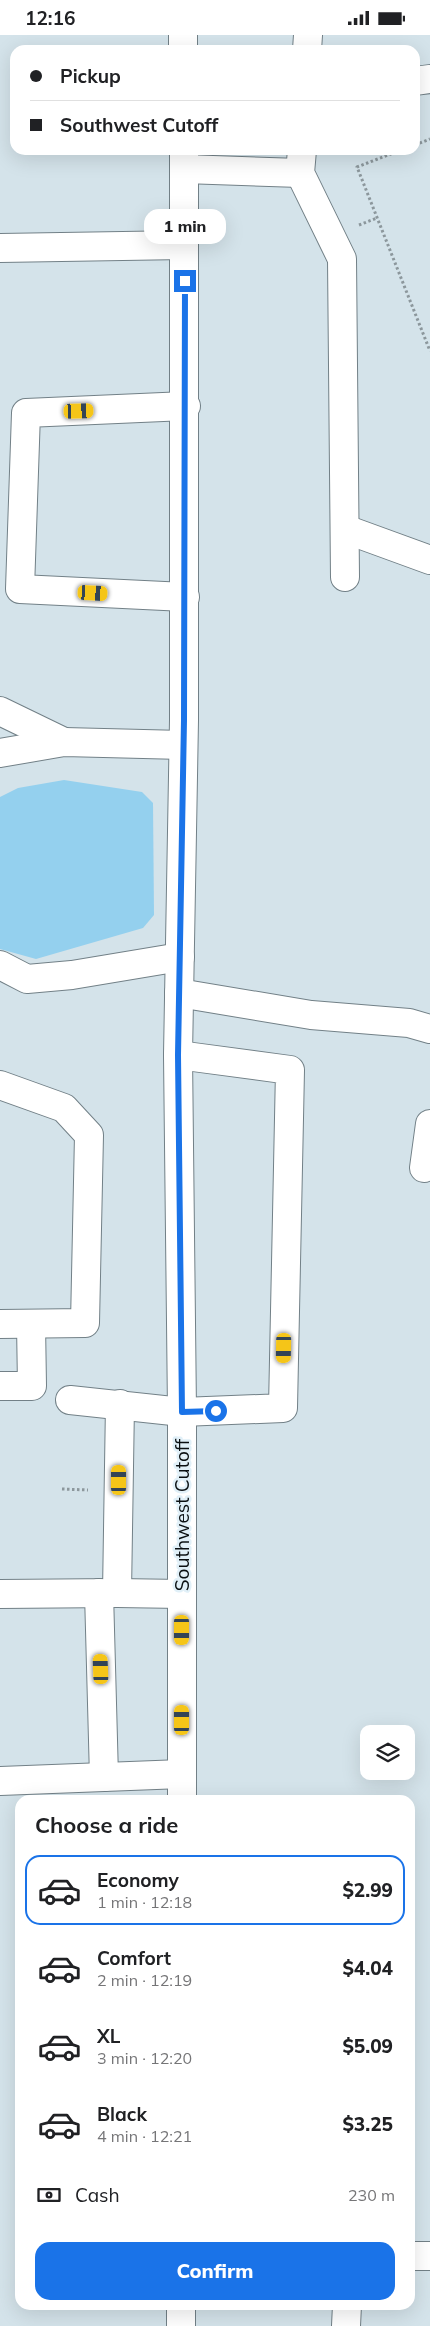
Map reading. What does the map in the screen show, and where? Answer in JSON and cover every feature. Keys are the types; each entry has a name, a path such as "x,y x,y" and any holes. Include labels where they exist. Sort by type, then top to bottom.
{"main road":[{"path":"184,160 301,162 342,259 345,577"},
{"name":"Southwest Cutoff","path":"182,1787 182,1412 178,1055 186,406 184,160"},
{"path":"0,248 184,245"},
{"path":"184,597 20,589 26,413 186,406"},
{"path":"345,529 430,560"},
{"path":"0,711 64,742"},
{"path":"0,753 64,742 183,745"},
{"path":"0,965 27,979 72,975 180,957"},
{"path":"179,993 311,1015 409,1023 430,1029"},
{"path":"70,1400 182,1412 283,1408 290,1070 178,1055"},
{"path":"0,1085 64,1107 89,1135 85,1323 0,1324"},
{"path":"424,1168 429,1131"},
{"path":"0,1386 32,1387 31,1324"},
{"path":"104,1777 108,1593 120,1404"},
{"path":"0,1594 182,1594"},
{"path":"0,1781 104,1777 182,1787"},
{"path":"415,2256 430,2255"},
{"path":"182,2310 182,2326"},
{"path":"346,2326 348,2310"}],"path":[{"path":"388,155 356,167 430,351"}],"shaded area":[{"path":"64,780 142,792 153,803 154,915 143,928 36,959 0,949 0,797 18,788"}],"route":[{"path":"185,281 184,720 178,1055 182,1412 216,1411"}]}
